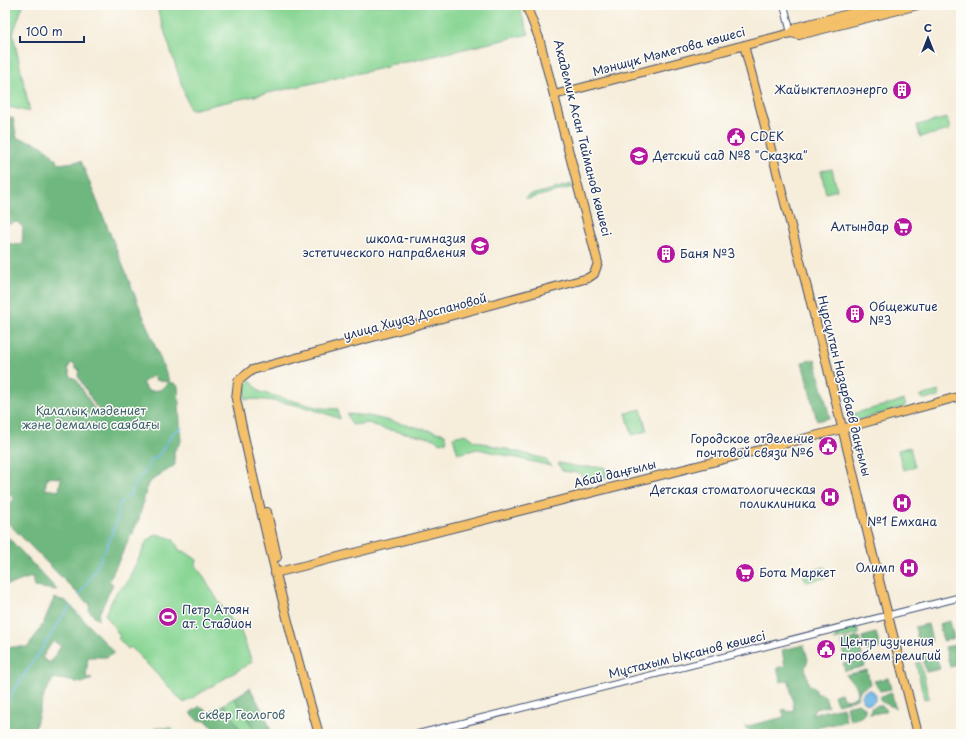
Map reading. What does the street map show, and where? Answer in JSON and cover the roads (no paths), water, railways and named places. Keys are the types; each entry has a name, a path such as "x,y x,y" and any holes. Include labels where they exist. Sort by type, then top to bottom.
{"main road":[{"name":"Академик Асан Тайманов көшесі","path":"526,5 539,38 556,94"},
{"name":"Академик Асан Тайманов көшесі","path":"532,5 543,33 556,94 598,262 595,276"},
{"name":"Мәншүк Мәметова көшесі","path":"791,33 797,27 884,5"},
{"name":"Мәншүк Мәметова көшесі","path":"556,94 791,33 799,35 918,5"},
{"name":"Нұрсұлтан Назарбаев даңғылы","path":"744,45 825,357 918,734"},
{"name":"улица Хиуаз Доспановой","path":"244,378 587,283 595,276"},
{"path":"244,378 241,390 242,404 285,617 318,734"},
{"path":"244,378 238,381 236,399 277,572 323,734"},
{"name":"Абай даңғылы","path":"277,572 842,429 961,396"}],"street":[{"path":"784,5 791,33"},
{"name":"Мұстахым Ықсанов көшесі","path":"418,734 961,597"}],"water":[{"path":"866,690 872,690 876,694 876,700 872,704 866,704 862,700 862,694"}],"waterway":[{"path":"126,498 130,496 138,479 147,470 150,461 158,456 174,432 182,428"},
{"path":"79,595 91,577 106,549 114,529 120,503 122,501"},
{"path":"5,704 70,606"}],"place":[{"name":"Жайыктеплоэнерго","path":"902,90"},
{"name":"CDEK","path":"736,137"},
{"name":"Детский сад №8 \"Сказка\"","path":"639,156"},
{"name":"Алтындар","path":"903,227"},
{"name":"школа-гимназия эстетического направления","path":"480,246"},
{"name":"Баня №3","path":"666,254"},
{"name":"Общежитие №3","path":"855,314"},
{"name":"Городское отделение почтовой связи №6","path":"828,446"},
{"name":"Детская стоматологическая поликлиника","path":"830,497"},
{"name":"№1 Емхана","path":"902,503"},
{"name":"Олимп","path":"909,568"},
{"name":"Бота Маркет","path":"745,573"},
{"name":"Петр Атоян ат. Стадион","path":"168,617"},
{"name":"Центр изучения проблем религий","path":"826,649"}],"park label":[{"name":"Қалалық мәдениет және демалыс саябағы","path":"91,418"},
{"name":"сквер Геологов","path":"242,715"}]}
